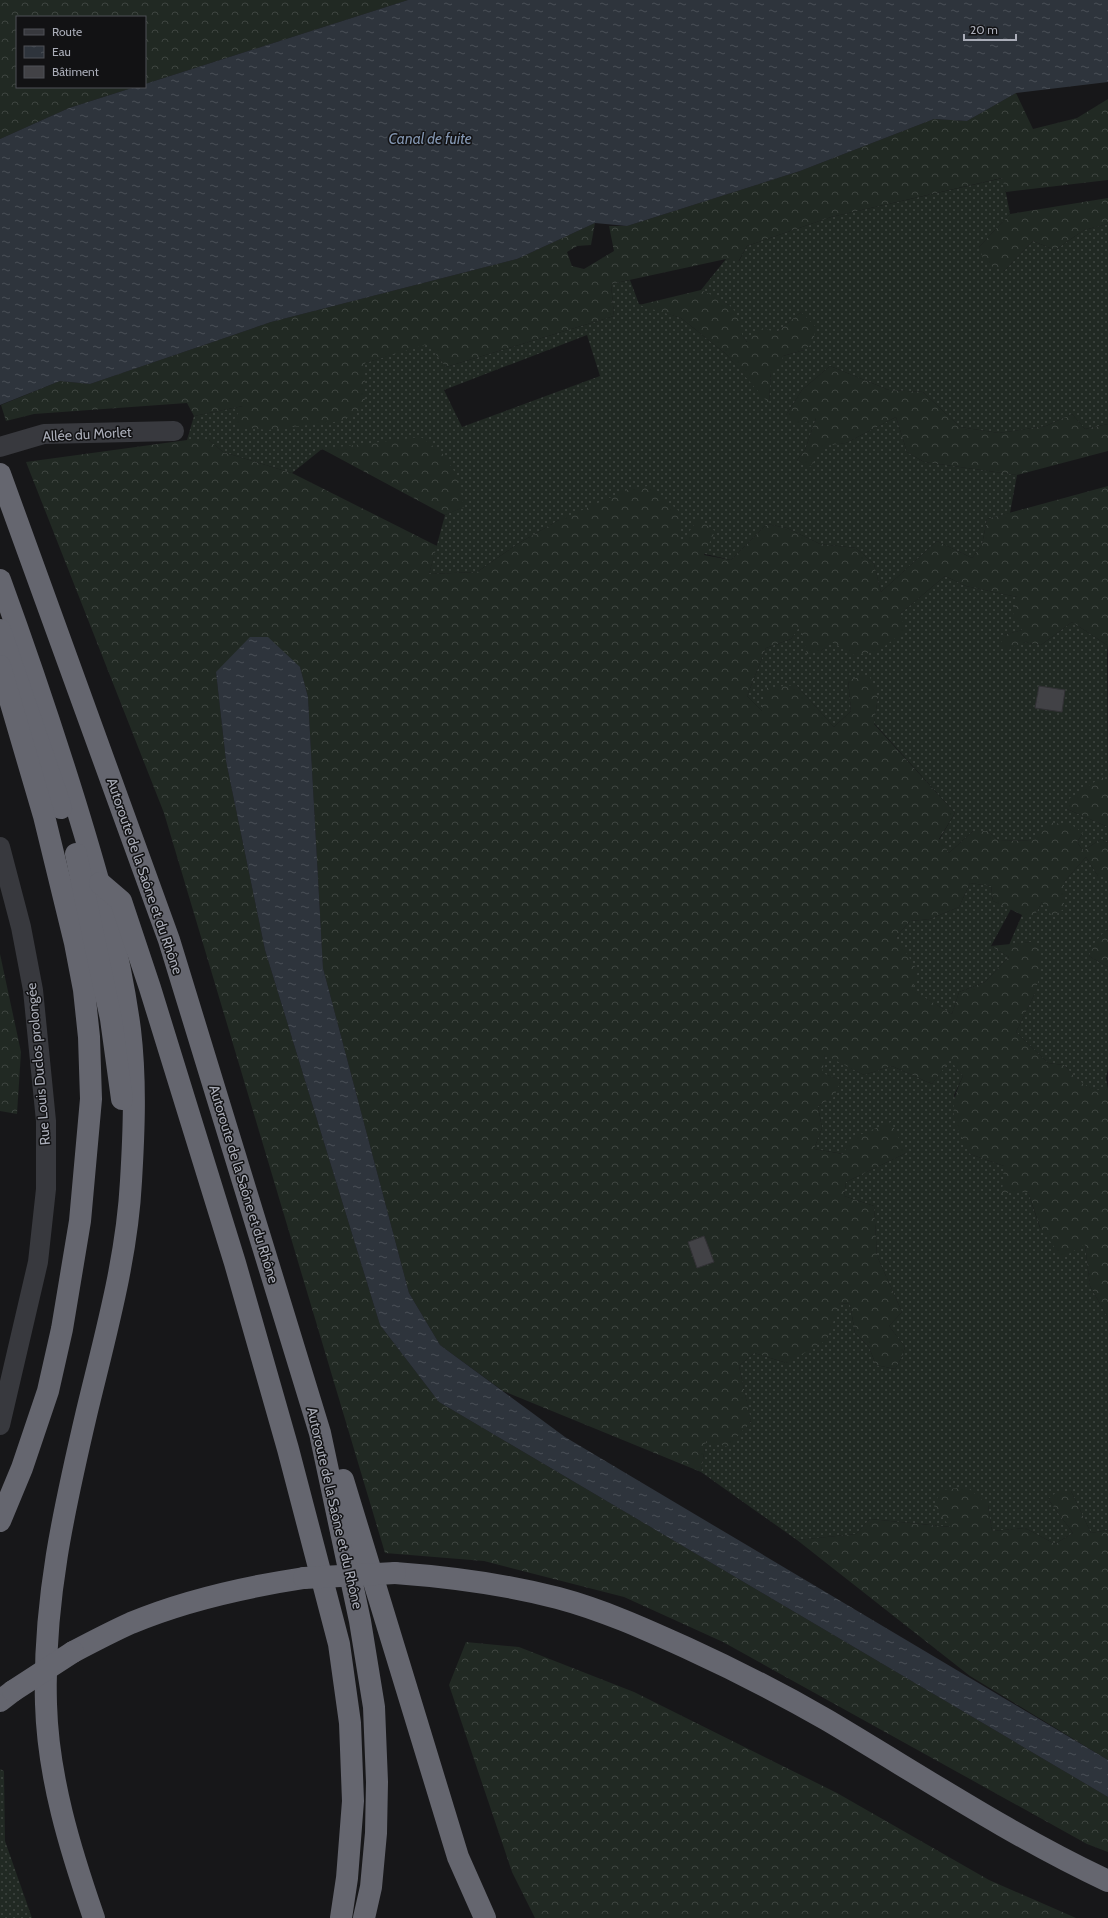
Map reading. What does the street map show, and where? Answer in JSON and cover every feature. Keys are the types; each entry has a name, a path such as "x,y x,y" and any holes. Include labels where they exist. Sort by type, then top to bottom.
{"highway":[{"name":"Autoroute de la Saône et du Rhône","path":"0,474 169,940 320,1433 360,1621 374,1707 377,1782 376,1833 371,1887 364,1918"},
{"path":"0,580 37,681 100,883 120,967 130,1032 134,1119 131,1186 123,1250 62,1519 51,1594 47,1647 46,1706 53,1765 63,1819 77,1868 94,1918"},
{"path":"0,630 80,863 111,1020 121,1096 134,1119"},
{"path":"0,666 44,816 75,943 84,990 91,1099 80,1221 62,1329 48,1391 22,1468 0,1521"},
{"path":"100,883 121,901 150,988 235,1263 290,1456 339,1644 350,1723 354,1801 348,1878 341,1918"},
{"path":"320,1433 341,1474 458,1857 485,1918"},
{"path":"6,1696 74,1652 131,1624 192,1601 260,1584 304,1578 395,1573 447,1576 498,1584 559,1598 643,1628 735,1670 826,1719 1008,1828 1108,1880"}],"street":[{"name":"Allée du Morlet","path":"0,447 44,434 174,431"},
{"name":"Rue Louis Duclos prolongée","path":"0,847 21,927 33,990 46,1136 46,1189 38,1262 0,1425"}],"green space":[{"path":"0,0 408,0 146,84 146,16 16,16 16,88 132,88 69,108 0,139"},
{"path":"1016,93 1033,129 1077,118 1108,99 1108,180 1006,192 1002,178 831,217 747,246 738,262 726,259 611,284 614,316 446,367 428,344 365,363 365,407 342,421 268,430 240,427 233,421 243,406 194,416 187,403 34,414 6,421 1,405 60,381 90,384 271,322 517,259 595,223 591,245 577,246 567,252 572,266 584,269 614,251 609,226 627,226 800,171 934,119 967,121"},
{"path":"1003,178 1010,214 979,247 1004,271 1033,241 1055,250 1084,230 1108,224 1108,424 1085,429 1072,414 1046,426 999,433 960,427 923,392 889,390 830,366 802,390 786,415 816,418 805,450 797,460 810,466 824,445 846,443 896,417 907,452 924,462 1017,475 1010,513 987,519 982,545 972,558 937,541 881,592 874,564 856,548 820,544 787,528 767,524 731,560 559,520 519,543 477,572 429,574 445,515 463,507 322,449 292,473 223,452 209,440 187,440 194,416 243,406 365,407 365,363 428,343 446,367 614,316 611,284 630,280 639,304 681,318 726,354 769,403 771,371 783,356 804,350 801,312 777,332 747,342 740,332 738,317 729,305 701,290 726,259 739,261 747,246 831,217","holes":["587,335 600,376 462,427 444,390"]},
{"path":"1108,198 1108,224 1084,230 1055,250 1033,241 1004,271 985,264 979,247 1010,214"},
{"path":"701,290 723,301 733,309 737,314 742,333 747,342 760,328 777,332 801,312 816,327 813,343 804,350 783,356 781,368 771,371 769,404 726,354 681,318 639,305"},
{"path":"830,366 889,390 923,392 960,427 999,433 1046,426 1072,414 1085,429 1108,424 1108,451 1017,475 924,462 907,452 896,417 846,443 824,446 810,467 797,460 805,450 816,418 798,425 786,415 802,390"},
{"path":"421,437 442,453 457,475 464,507 445,515 322,449"},
{"path":"187,440 209,440 223,452 292,473 437,546 429,574 477,572 519,543 559,520 632,488 649,486 680,512 679,546 698,519 715,531 704,555 731,560 767,524 787,528 820,544 856,548 874,564 881,592 937,541 972,558 982,545 987,519 1108,486 1108,653 1107,645 1072,622 1041,645 1023,642 1009,650 1000,645 1004,635 1022,630 1013,615 1017,597 966,586 945,576 900,614 906,630 877,652 854,655 832,642 821,651 807,654 800,626 791,639 766,648 747,696 762,711 764,688 796,685 834,727 851,711 848,680 869,675 878,697 874,724 955,813 939,839 949,853 973,831 988,831 999,841 1034,840 1049,822 1073,826 1083,833 1077,842 1083,851 1101,839 1108,843 1108,876 1098,876 1086,857 1064,882 1064,909 1052,916 1042,902 1035,915 1022,915 993,901 991,886 970,883 959,907 930,919 910,921 896,937 918,971 912,990 952,1014 959,992 985,982 1009,957 991,946 1031,942 1038,947 1041,971 1035,993 1016,1032 1048,1063 1064,1065 1078,1080 1089,1087 1101,1090 1108,1089 1108,1318 1090,1286 1085,1244 1062,1258 1040,1227 1028,1192 1002,1193 1004,1166 970,1154 956,1124 954,1116 955,1099 963,1076 950,1060 932,1084 892,1066 864,1075 825,1055 822,1073 841,1080 834,1097 818,1106 822,1128 814,1149 843,1154 852,1138 891,1122 906,1153 846,1182 844,1196 874,1206 877,1256 902,1312 889,1326 905,1347 902,1357 895,1369 876,1365 869,1347 855,1333 850,1304 840,1303 827,1340 787,1363 754,1353 739,1366 751,1421 728,1447 706,1441 701,1472 503,1391 440,1345 409,1293 323,968 308,697 300,667 216,672 226,761 265,950 380,1325 439,1402 1108,1797 1108,1852 1087,1844 723,1642 624,1597 484,1561 385,1553 164,813 26,462"},
{"path":"945,576 966,586 1017,597 1023,630 1004,635 1023,642 1041,645 1072,622 1107,645 1108,782 1067,809 1108,827 1108,843 1101,839 1083,851 1077,842 1083,833 1034,840 999,841 988,831 973,831 949,853 939,840 955,813 874,723 878,697 848,681 851,711 834,727 796,685 762,711 747,696 766,648 791,639 800,625 821,651 832,641 900,614"},
{"path":"1102,777 1108,782 1108,827 1067,809 1070,798"},
{"path":"1086,857 1098,876 1108,876 1108,931 1106,930 1089,956 1108,967 1108,1069 1106,1078 1108,1089 1101,1090 1095,1090 1083,1084 1064,1065 1048,1063 1016,1032 1035,993 1031,942 1009,945 1022,915 1035,915 1042,902 1064,909 1064,882"},
{"path":"970,883 991,886 993,901 1011,909 991,946 1009,957 985,982 959,992 952,1014 911,990 896,937 910,921 930,919 959,907"},
{"path":"1106,930 1108,931 1108,967 1089,956 1095,942"},
{"path":"0,954 21,1052 17,1114 0,1111"},
{"path":"825,1054 864,1075 892,1066 932,1084 950,1059 963,1076 954,1095 970,1154 1004,1166 1028,1192 1040,1228 1085,1244 1090,1286 1108,1318 1108,1530 1091,1533 1071,1491 1048,1499 1073,1533 1055,1544 1025,1528 992,1531 988,1505 951,1527 870,1519 856,1534 797,1540 701,1472 706,1440 751,1422 739,1366 754,1353 787,1363 840,1303 850,1304 855,1333 869,1347 876,1365 895,1369 902,1357 905,1347 889,1326 902,1312 877,1256 874,1206 844,1196 846,1182 906,1153 844,1154 814,1149 822,1128 818,1106 833,1097 841,1080 821,1073"},
{"path":"967,1487 988,1505 992,1531 1025,1528 1055,1544 1073,1533 1048,1499 1058,1491 1071,1491 1091,1533 1108,1530 1108,1760 970,1676 797,1540 856,1534 870,1519 950,1527 934,1506 941,1490"},
{"path":"466,1642 519,1647 634,1692 837,1793 989,1880 1076,1918 535,1918 512,1872 449,1685"},
{"path":"0,1769 4,1771 5,1841 32,1918 0,1918"}],"water":[{"name":"Canal de fuite","path":"408,0 1108,0 1108,82 1016,93 967,121 934,119 800,171 627,226 595,223 517,259 271,322 90,384 60,381 0,405 0,139 69,108 132,88 146,88 146,84"},
{"path":"250,637 268,637 300,667 308,697 323,968 409,1293 440,1345 565,1437 1108,1760 1108,1797 439,1402 380,1325 265,950 226,761 216,672"}],"building":[{"path":"1039,686 1065,690 1062,712 1035,708"},
{"path":"704,1236 714,1262 697,1268 688,1242"}]}
